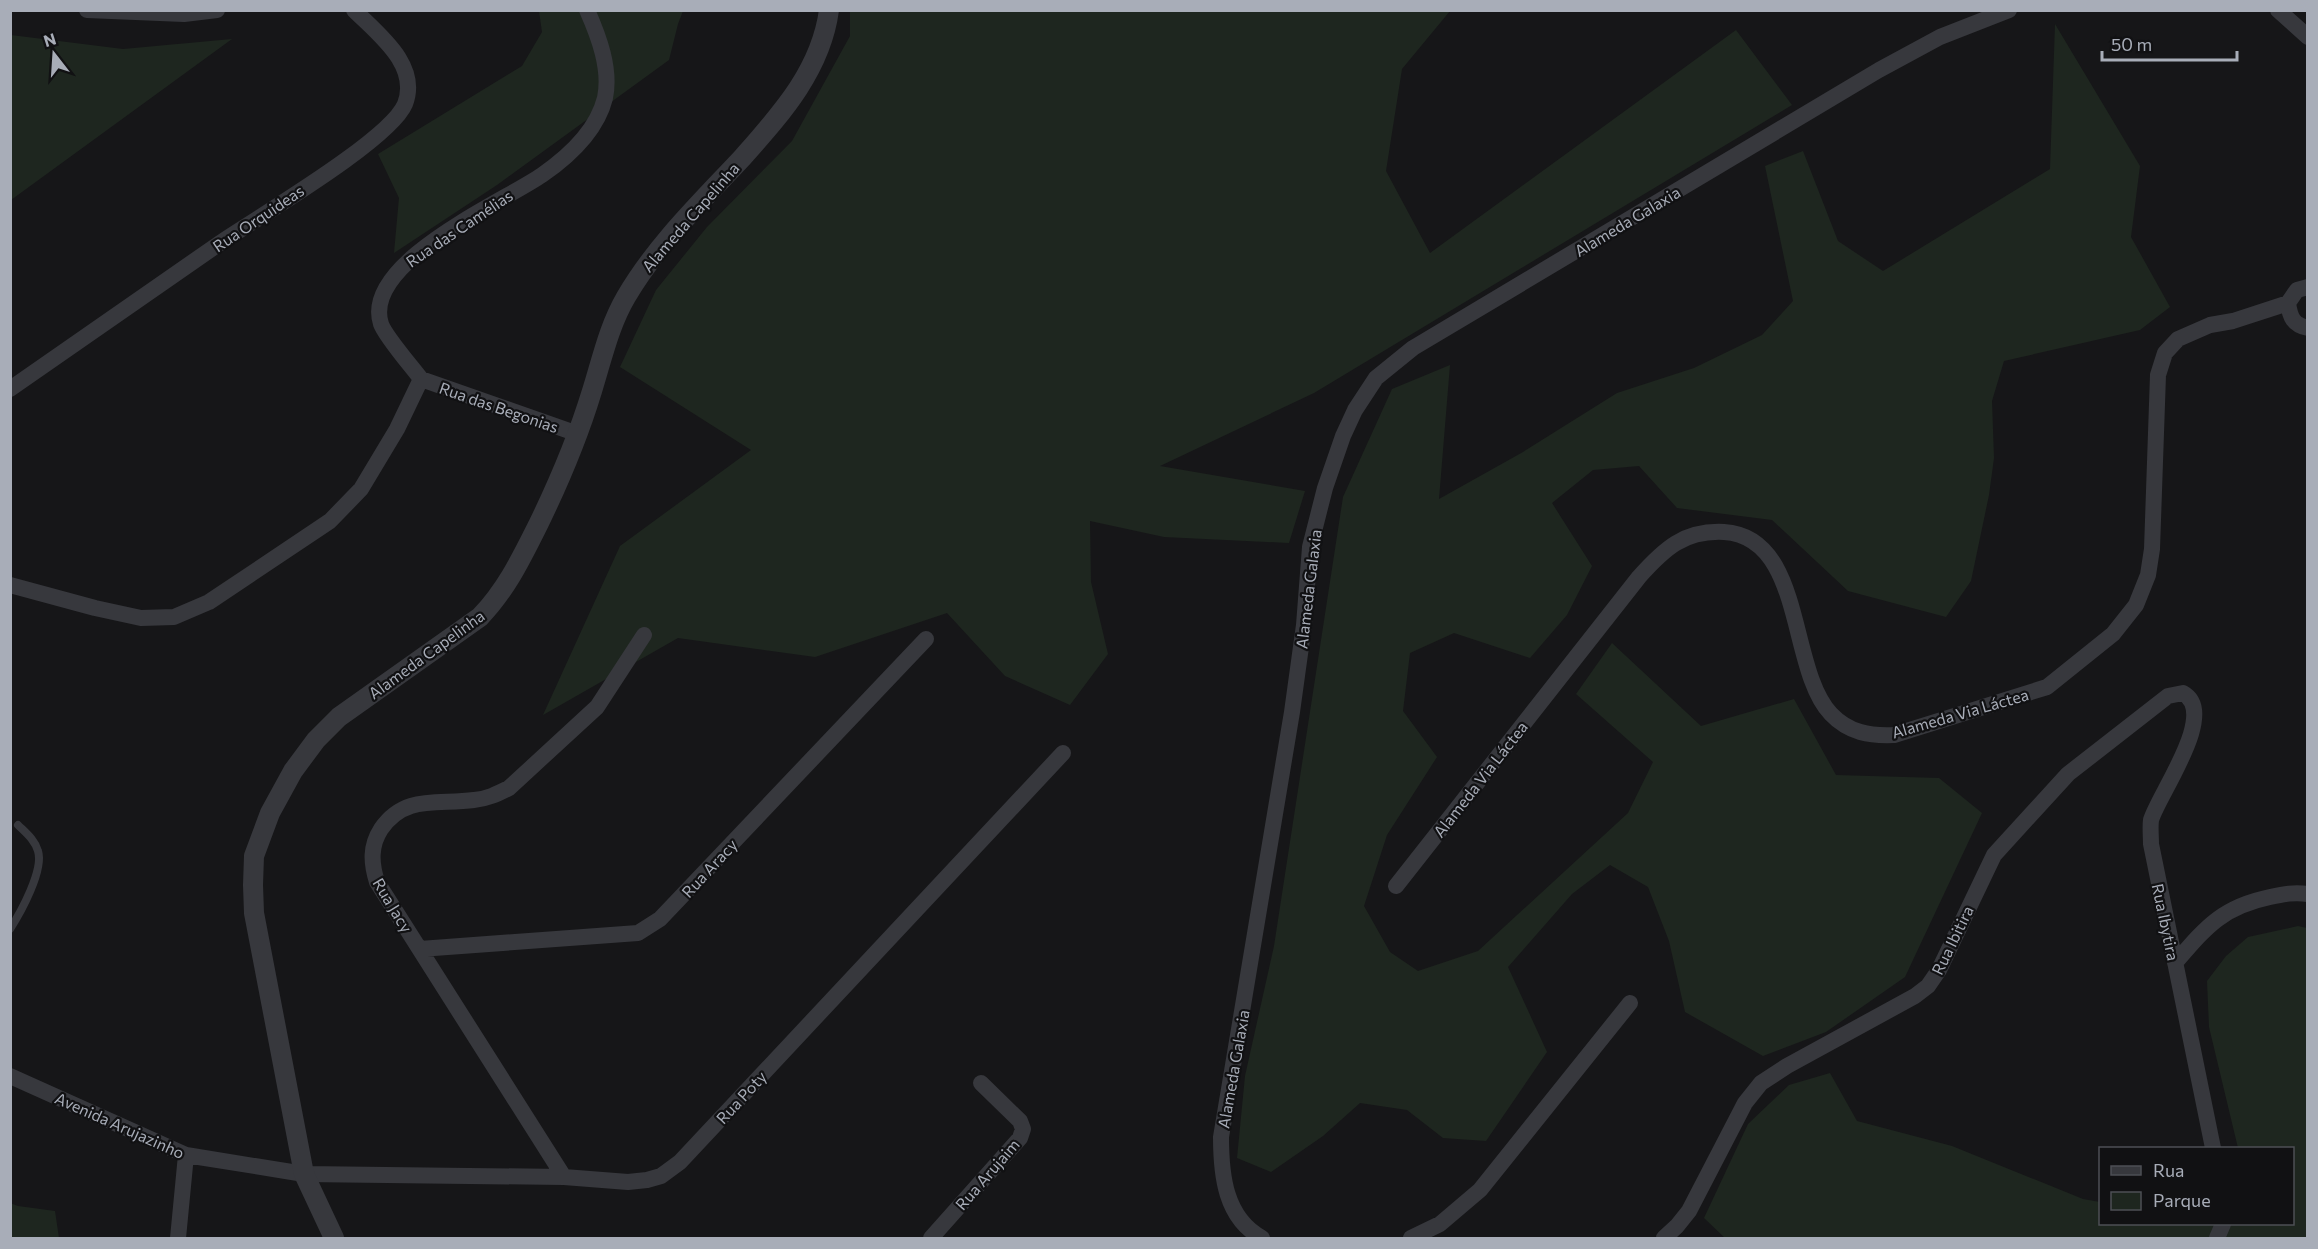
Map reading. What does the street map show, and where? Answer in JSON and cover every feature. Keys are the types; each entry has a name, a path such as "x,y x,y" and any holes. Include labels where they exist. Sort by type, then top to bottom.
{"street":[{"path":"87,10 184,15 218,10"},
{"name":"Rua Orquideas","path":"10,389 352,154 391,123 405,104 409,79 396,53 354,10"},
{"name":"Rua das Camélias","path":"421,380 381,325 379,310 381,295 397,270 427,246 543,174 581,142 597,118 604,99 607,75 599,37 587,10"},
{"name":"Alameda Capelinha","path":"334,1239 304,1174 254,913 254,856 270,813 293,771 316,740 339,717 480,617 497,599 513,576 578,434 608,336 625,298 664,243 784,111 816,56 829,10"},
{"name":"Alameda Galaxia","path":"1262,1239 1251,1232 1232,1207 1221,1170 1221,1137 1292,712 1304,625 1310,547 1325,488 1343,436 1355,410 1377,378 1413,348 1880,70 1940,37 2009,10"},
{"path":"2278,10 2307,37"},
{"path":"2307,287 2297,290 2288,303 2290,317 2295,323 2307,328"},
{"name":"Alameda Via Láctea","path":"1396,886 1639,577 1662,552 1684,538 1709,531 1732,533 1755,542 1773,560 1790,603 1818,695 1831,714 1849,728 1872,736 1894,735 2047,687 2113,634 2136,605 2148,575 2152,549 2158,375 2165,353 2178,339 2195,331 2288,303"},
{"path":"10,585 141,618 174,616 208,602 330,521 361,489 397,429 421,380"},
{"name":"Rua das Begonias","path":"421,380 578,434"},
{"name":"Rua Jacy","path":"564,1177 377,882 372,864 375,838 388,819 404,807 427,802 474,801 494,796 509,788 597,707 644,635"},
{"name":"Rua Aracy","path":"420,949 638,933 660,919 926,639"},
{"name":"Rua Ibitira","path":"1664,1239 1689,1212 1745,1103 1761,1083 1787,1066 1887,1012 1928,986 1939,970 1994,855 2068,774 2168,696 2183,693 2191,701"},
{"name":"Rua Ibytira","path":"2191,701 2194,716 2190,740 2151,821 2151,844 2213,1147"},
{"name":"Rua Poty","path":"304,1174 564,1177 628,1182 661,1176 680,1162 1063,753"},
{"path":"2175,963 2208,925 2227,911 2252,901 2294,892 2307,894"},
{"path":"1411,1239 1440,1224 1480,1190 1630,1003"},
{"name":"Avenida Arujazinho","path":"10,1077 186,1155 304,1174"},
{"name":"Rua Arujaim","path":"931,1239 1020,1138 1023,1129 1020,1121 981,1083"},
{"path":"178,1239 186,1155"},
{"path":"2217,1239 2223,1225"}],"lane":[{"path":"10,929 35,879 39,854 35,843 18,825"}],"green space":[{"path":"539,11 683,11 669,60 497,185 394,253 399,198 378,154 522,66 542,32"},
{"path":"850,11 1450,11 1402,69 1386,171 1430,253 1736,30 1792,105 1314,393 1160,466 1305,491 1289,543 1164,537 1090,521 1091,582 1108,654 1070,705 1005,676 947,613 815,657 678,638 543,715 620,546 751,450 620,367 656,290 707,227 792,141 850,36"},
{"path":"2055,24 2140,166 2131,237 2170,307 2140,330 2004,361 1992,401 1994,458 1989,495 1971,581 1946,617 1848,591 1772,520 1677,508 1639,466 1593,470 1552,503 1592,566 1567,615 1530,658 1454,633 1410,653 1403,711 1437,757 1387,835 1364,906 1390,952 1418,971 1478,951 1628,813 1653,762 1576,694 1612,643 1701,726 1794,699 1836,775 1939,778 1982,813 1905,977 1826,1032 1763,1056 1685,1012 1669,941 1648,887 1610,865 1572,894 1508,967 1547,1052 1486,1141 1443,1138 1407,1110 1360,1103 1323,1136 1271,1172 1237,1158 1245,1076 1274,946 1343,497 1392,389 1450,365 1439,499 1523,452 1617,393 1694,368 1762,335 1793,301 1765,166 1803,151 1838,241 1883,271 2050,169"},
{"path":"11,35 123,49 232,39 11,200"},
{"path":"2298,926 2307,928 2307,1238 1725,1238 1704,1218 1748,1124 1789,1085 1830,1073 1857,1121 1952,1146 2083,1199 2099,1202 2099,1225 2294,1225 2294,1147 2238,1147 2209,1027 2207,981 2226,956 2248,937"},
{"path":"10,1203 55,1211 59,1238 11,1238"}]}
